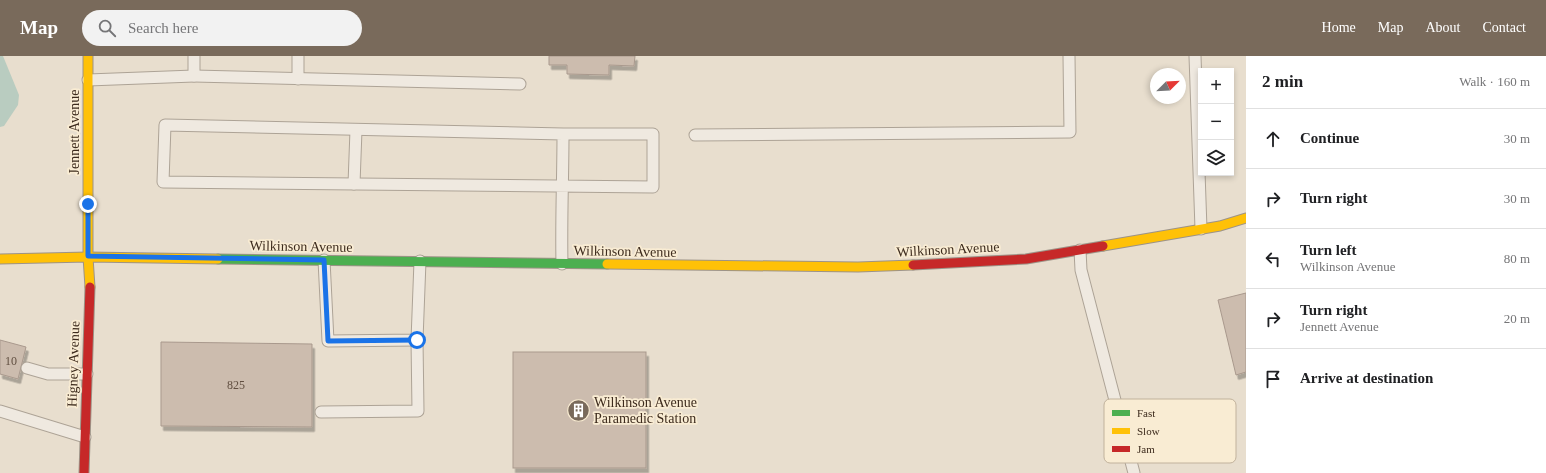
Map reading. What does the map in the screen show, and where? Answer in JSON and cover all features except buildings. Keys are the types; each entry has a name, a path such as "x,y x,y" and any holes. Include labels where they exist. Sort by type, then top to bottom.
{"street":[{"name":"Jennett Avenue","path":"88,56 88,256"},
{"name":"Wilkinson Avenue","path":"0,259 88,256 562,264 858,267 953,264 1026,259 1220,226 1246,218"},
{"name":"Higney Avenue","path":"84,473 90,291 88,256"}],"lane":[{"path":"194,56 194,76"},
{"path":"298,56 298,79"},
{"path":"695,135 1070,132 1070,56"},
{"path":"1194,56 1201,229"},
{"path":"88,80 194,76 520,84"},
{"path":"165,125 356,130 563,134 653,134 653,187 163,182 165,125"},
{"path":"354,184 356,130"},
{"path":"562,264 563,134"},
{"path":"1080,250 1081,270 1115,399"},
{"path":"324,260 328,341 417,340"},
{"path":"321,412 418,411 417,340 420,261"},
{"path":"27,368 48,374 87,374"},
{"path":"0,411 85,437"},
{"path":"1131,463 1134,473"}],"shaded area":[{"path":"0,56 3,56 19,95 18,105 4,126 0,127"}],"traffic: fast":[{"path":"218,259 607,264"}],"traffic: slow":[{"path":"88,56 88,257 90,287"},
{"path":"1103,246 1220,226 1246,218"},
{"path":"0,259 88,257 218,259"},
{"path":"607,264 858,267 913,265"}],"traffic: jam":[{"path":"913,265 1026,259 1103,246"},
{"path":"84,473 90,287"}],"place":[{"name":"Wilkinson Avenue Paramedic Station","path":"579,410"}],"route":[{"path":"88,204 88,256 324,260 328,341 417,340"}]}
